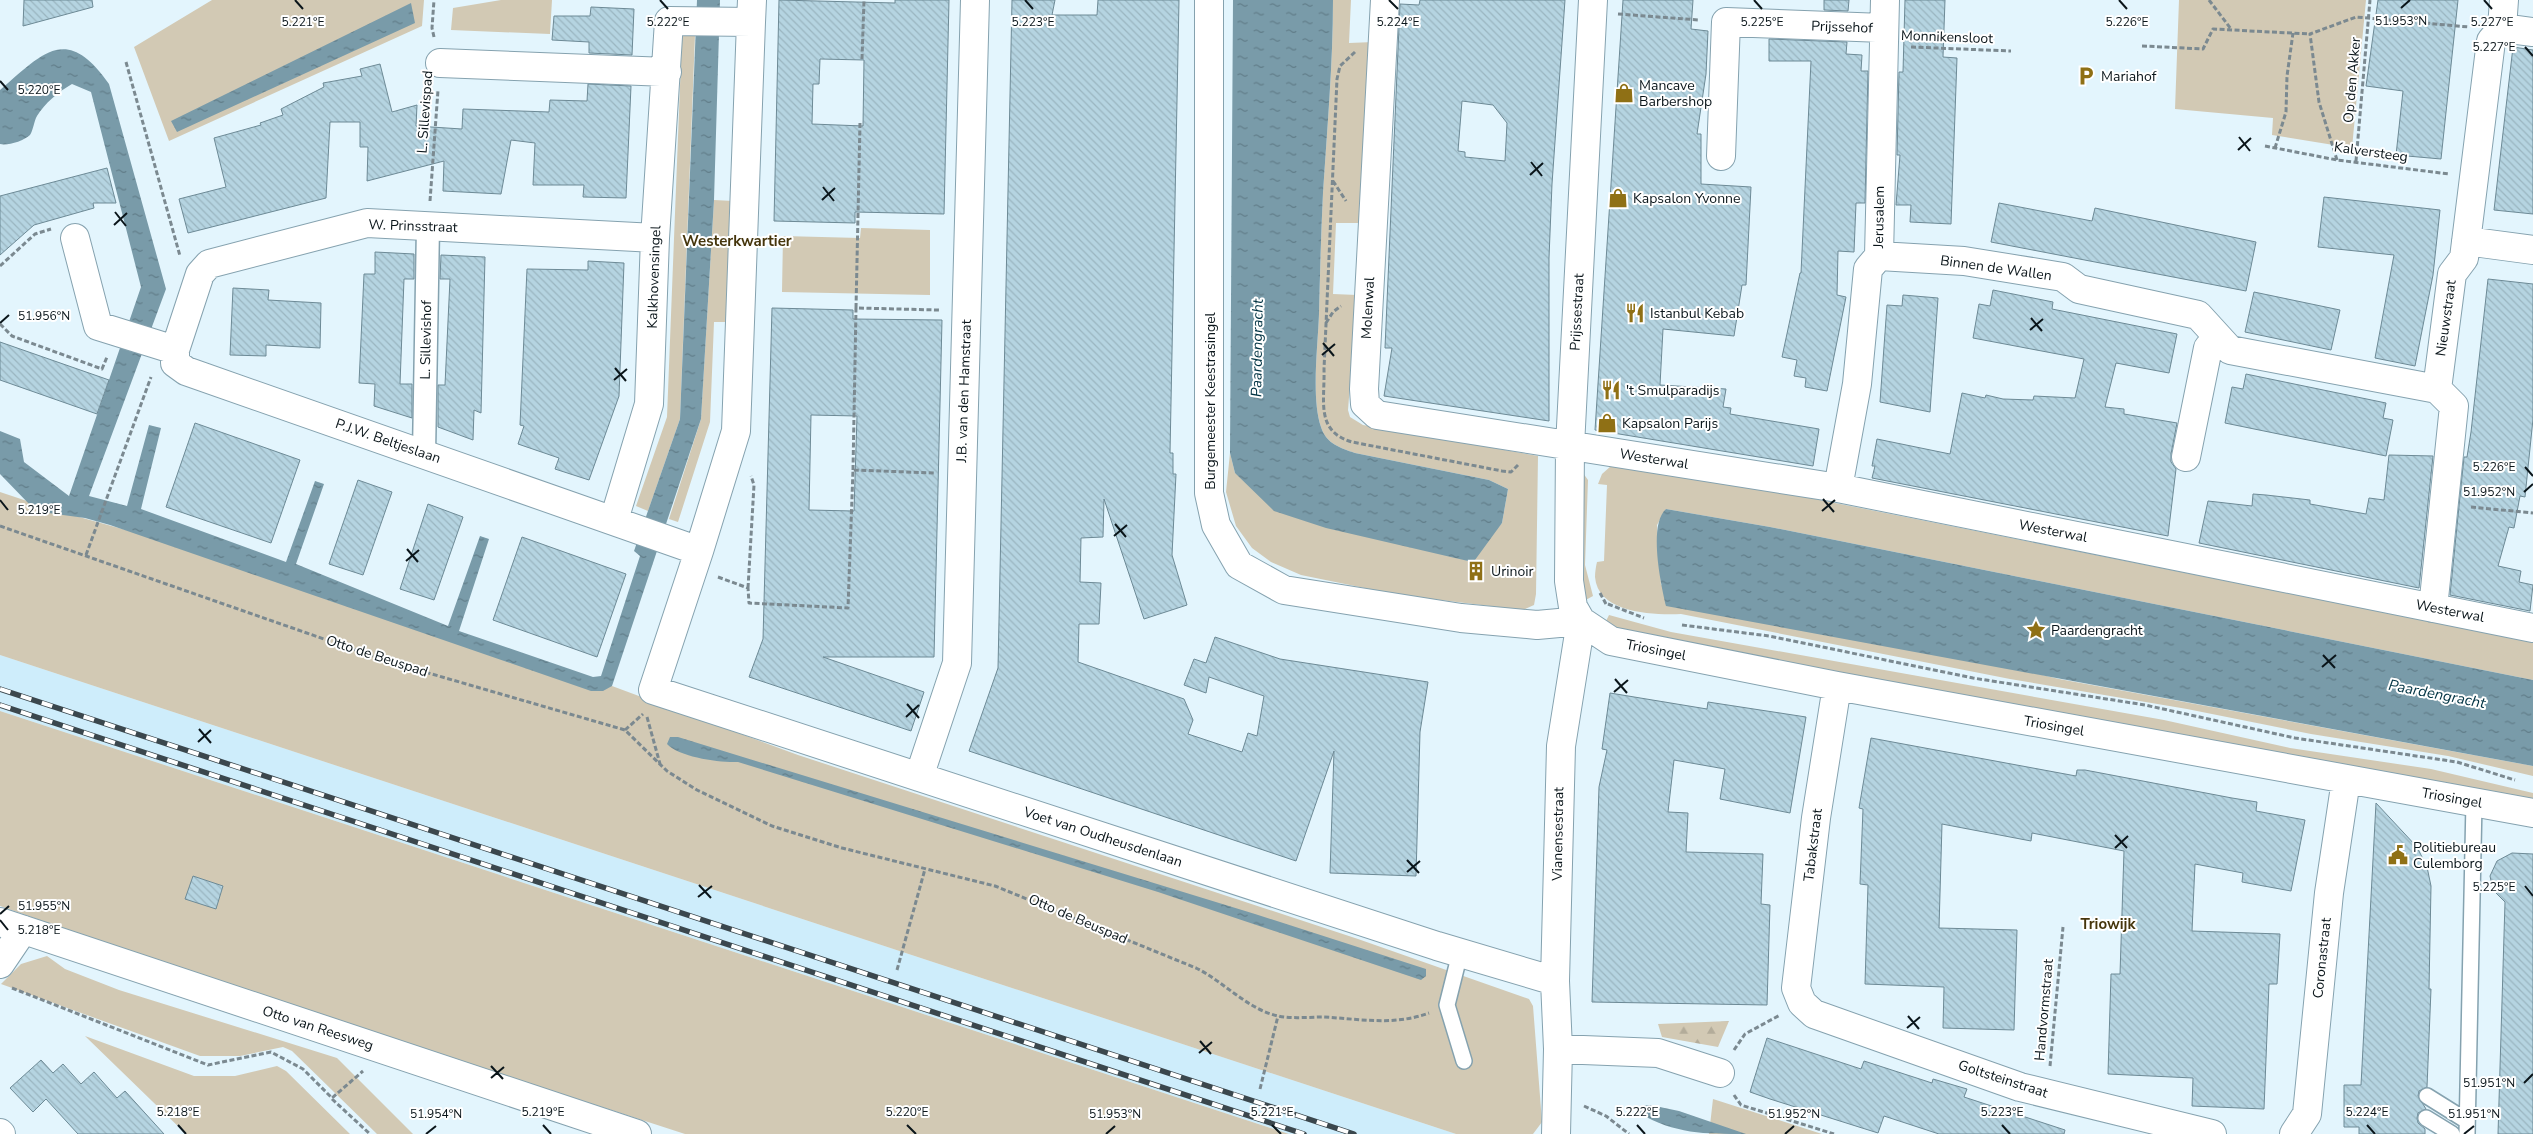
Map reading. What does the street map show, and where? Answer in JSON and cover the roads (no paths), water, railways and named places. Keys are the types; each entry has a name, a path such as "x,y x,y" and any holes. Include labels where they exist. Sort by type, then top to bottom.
{"street":[{"name":"J.B. van den Hamstraat","path":"919,776 957,663 975,0"},
{"name":"Burgemeester Keestrasingel","path":"1209,0 1209,493 1216,525 1239,565 1284,590 1461,618 1537,625 1581,621"},
{"name":"Molenwal","path":"1386,0 1364,389 1365,404 1377,415 1570,446"},
{"name":"Jerusalem","path":"1838,488 1857,384 1868,269 1879,256 1885,0"},
{"name":"Nieuwstraat","path":"2437,389 2452,274 2464,258 2496,34 2504,0"},
{"name":"Prijssestraat","path":"1581,621 1573,607 1569,582 1570,446 1592,6"},
{"name":"Kalkhovensingel","path":"621,523 649,404 655,238 669,21 720,20 751,11 736,431 691,555 649,701"},
{"name":"Prijssehof","path":"1721,156 1726,22 1883,37"},
{"path":"2496,34 2533,32"},
{"path":"440,63 667,72"},
{"name":"W. Prinsstraat","path":"168,352 200,274 209,264 367,223 655,238"},
{"name":"L. Sillevishof","path":"424,454 428,226"},
{"name":"P.J.W. Beltjeslaan","path":"75,238 98,326 168,352 186,371 621,523"},
{"path":"2466,241 2533,250"},
{"name":"Binnen de Wallen","path":"1879,256 1964,261 2062,277 2079,289 2198,315 2230,350 2437,389"},
{"path":"2186,457 2208,348 2218,337"},
{"path":"2433,608 2454,406 2437,389"},
{"name":"Westerwal","path":"1570,446 1838,488 2533,628"},
{"path":"621,523 691,555"},
{"name":"Triosingel","path":"1581,621 1611,641 1837,686 2533,813"},
{"name":"Vianensestraat","path":"1556,1134 1558,1049 1555,981 1560,746 1581,621"},
{"name":"Tabakstraat","path":"1802,1003 1796,988 1816,818 1837,686"},
{"name":"Voet van Oudheusdenlaan","path":"649,701 919,776 1460,953 1555,981"},
{"name":"Coronastraat","path":"2295,1134 2307,1114 2329,893 2346,780"},
{"path":"4,976 11,926"},
{"name":"Otto van Reesweg","path":"11,926 386,1050 583,1125 637,1134"},
{"name":"Goltsteinstraat","path":"1802,1003 1814,1014 2020,1087 2212,1134"},
{"path":"1558,1049 1658,1054 1720,1073"}],"lane":[{"path":"2467,1127 2474,802"},
{"path":"1460,953 1447,1005 1464,1061"},
{"path":"2427,1096 2467,1127"},
{"path":"2426,1118 2452,1134"}],"water":[{"path":"697,0 720,0 714,200 701,419 612,686 603,691 591,691 110,525 85,518 41,512 31,506 0,474 0,431 20,439 24,462 69,496 141,287 91,92 72,84 57,94 40,111 30,135 15,142 0,144 0,90 43,56 55,50 68,50 80,54 94,65 109,84 166,289 89,496 127,506 149,425 161,428 141,509 286,562 315,481 324,484 296,564 448,626 480,536 489,539 459,631 593,677 601,676 640,556 634,551 680,419"},
{"path":"1233,0 1333,0 1316,371 1316,401 1321,427 1326,438 1339,447 1355,453 1489,480 1508,489 1502,523 1475,560 1468,561 1326,528 1274,511 1235,473 1230,453"},
{"path":"411,3 415,23 177,132 171,121"},
{"name":"Paardengracht","path":"1666,509 1770,527 2533,680 2533,766 1666,606 1657,556 1657,541 1661,517"},
{"path":"670,737 678,737 1255,914 1426,969 1426,976 1421,980 1158,892 738,762 690,756 673,749 667,744"},
{"path":"1650,1105 1679,1111 1746,1134 1703,1133 1678,1129 1652,1120 1639,1113 1640,1106"}],"railway":[{"path":"0,689 1354,1134"},
{"path":"0,705 1304,1134"}],"place":[{"name":"Mariahof","path":"2086,76"},
{"name":"Mancave Barbershop","path":"1624,93"},
{"name":"Kapsalon Yvonne","path":"1618,198"},
{"name":"Istanbul Kebab","path":"1635,313"},
{"name":"'t Smulparadijs","path":"1611,390"},
{"name":"Kapsalon Parijs","path":"1607,423"},
{"name":"Urinoir","path":"1476,571"},
{"name":"Paardengracht","path":"2036,630"},
{"name":"Politiebureau Culemborg","path":"2398,855"}],"district":[{"name":"Westerkwartier","path":"737,241"},
{"name":"Triowijk","path":"2108,924"}]}
